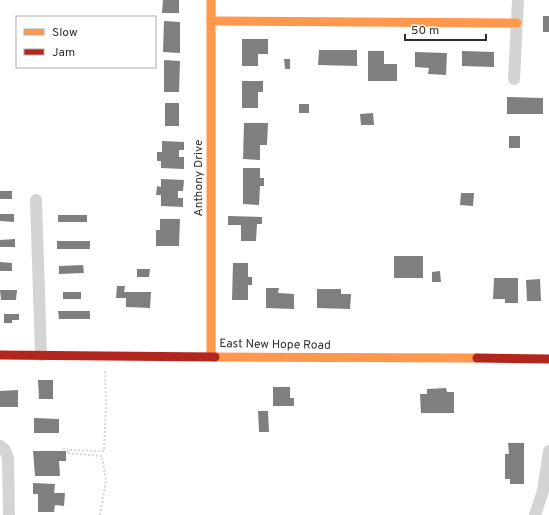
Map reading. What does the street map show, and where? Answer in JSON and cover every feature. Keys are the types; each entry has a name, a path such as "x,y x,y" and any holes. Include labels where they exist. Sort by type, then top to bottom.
{"street":[{"name":"Anthony Drive","path":"211,0 211,356"},
{"path":"514,79 518,0"},
{"path":"211,21 517,23"},
{"path":"36,200 41,355"},
{"name":"East New Hope Road","path":"0,355 549,359"},
{"path":"0,446 5,450 8,458 8,515"},
{"path":"535,515 543,491 549,451"}],"path":[{"path":"63,449 104,451 106,404 105,364"},
{"path":"68,450 68,453 102,456 106,480 100,515"}],"building":[{"path":"163,0 179,0 179,13 162,13"},
{"path":"543,16 549,16 549,32 543,32"},
{"path":"164,21 180,22 180,53 163,52"},
{"path":"242,39 268,39 268,54 258,54 258,66 242,66"},
{"path":"319,50 357,50 357,66 318,65"},
{"path":"368,51 384,51 384,64 397,64 397,81 368,81"},
{"path":"462,51 494,52 494,67 462,66"},
{"path":"415,52 447,53 446,75 428,74 429,68 415,67"},
{"path":"284,59 290,59 290,69 285,69"},
{"path":"164,60 180,61 179,92 164,92"},
{"path":"242,81 263,81 263,92 258,92 258,108 242,108"},
{"path":"507,97 543,98 543,114 507,114"},
{"path":"165,103 179,103 179,126 165,126"},
{"path":"299,104 309,104 309,113 299,113"},
{"path":"373,113 374,125 361,125 360,114"},
{"path":"244,123 268,123 267,145 260,145 260,160 243,159"},
{"path":"509,136 520,136 520,148 509,148"},
{"path":"162,141 184,142 184,150 179,150 179,157 184,157 184,169 161,168 161,161 157,161 157,152 162,152"},
{"path":"243,168 260,168 260,178 264,178 264,186 260,186 259,205 243,204"},
{"path":"161,179 184,180 183,191 178,191 178,198 183,198 183,207 161,206 161,195 156,195 157,186 161,187"},
{"path":"0,191 12,191 12,199 0,199"},
{"path":"461,193 474,193 473,206 460,205"},
{"path":"0,214 14,214 14,222 0,221"},
{"path":"58,215 87,215 87,222 58,222"},
{"path":"228,216 262,217 262,224 257,224 256,241 241,241 241,225 228,225"},
{"path":"160,219 180,219 179,246 156,246 156,230 160,230"},
{"path":"15,239 15,247 0,247 0,240"},
{"path":"57,241 90,241 90,249 57,249"},
{"path":"394,256 423,256 423,278 394,278"},
{"path":"0,262 12,263 12,271 0,271"},
{"path":"233,263 248,263 248,277 252,277 252,285 248,285 248,300 232,300"},
{"path":"83,265 84,273 59,274 59,266"},
{"path":"137,269 150,269 149,277 137,277"},
{"path":"440,271 441,282 432,282 432,272"},
{"path":"494,278 518,278 518,303 505,303 505,299 493,299"},
{"path":"540,279 541,301 527,301 526,280"},
{"path":"117,286 125,286 124,292 151,292 150,308 126,307 126,298 116,298"},
{"path":"266,288 279,288 278,293 294,294 294,309 266,308"},
{"path":"317,289 341,289 341,294 351,294 350,309 317,308"},
{"path":"0,290 17,290 16,300 1,300"},
{"path":"63,292 81,292 81,299 63,299"},
{"path":"58,311 90,311 90,319 59,319"},
{"path":"4,314 19,314 19,320 12,320 12,323 4,323"},
{"path":"38,380 53,380 53,399 39,399"},
{"path":"273,387 290,387 290,398 294,398 294,406 273,406"},
{"path":"446,388 447,392 454,392 454,413 421,413 420,394 427,394 427,389"},
{"path":"18,390 18,407 0,407 0,391"},
{"path":"258,411 268,411 269,432 259,432"},
{"path":"34,418 59,419 59,433 34,433"},
{"path":"508,443 524,443 524,484 510,484 510,479 505,479 505,454 509,454"},
{"path":"33,451 66,451 66,461 59,461 60,476 35,476"},
{"path":"33,483 55,484 54,493 65,493 64,506 55,505 54,512 38,512 38,494 33,494"}],"traffic: slow":[{"path":"211,0 211,356"},
{"path":"211,21 517,23"},
{"path":"215,357 477,358"}],"traffic: jam":[{"path":"0,355 215,357"},
{"path":"477,358 549,359"}]}
